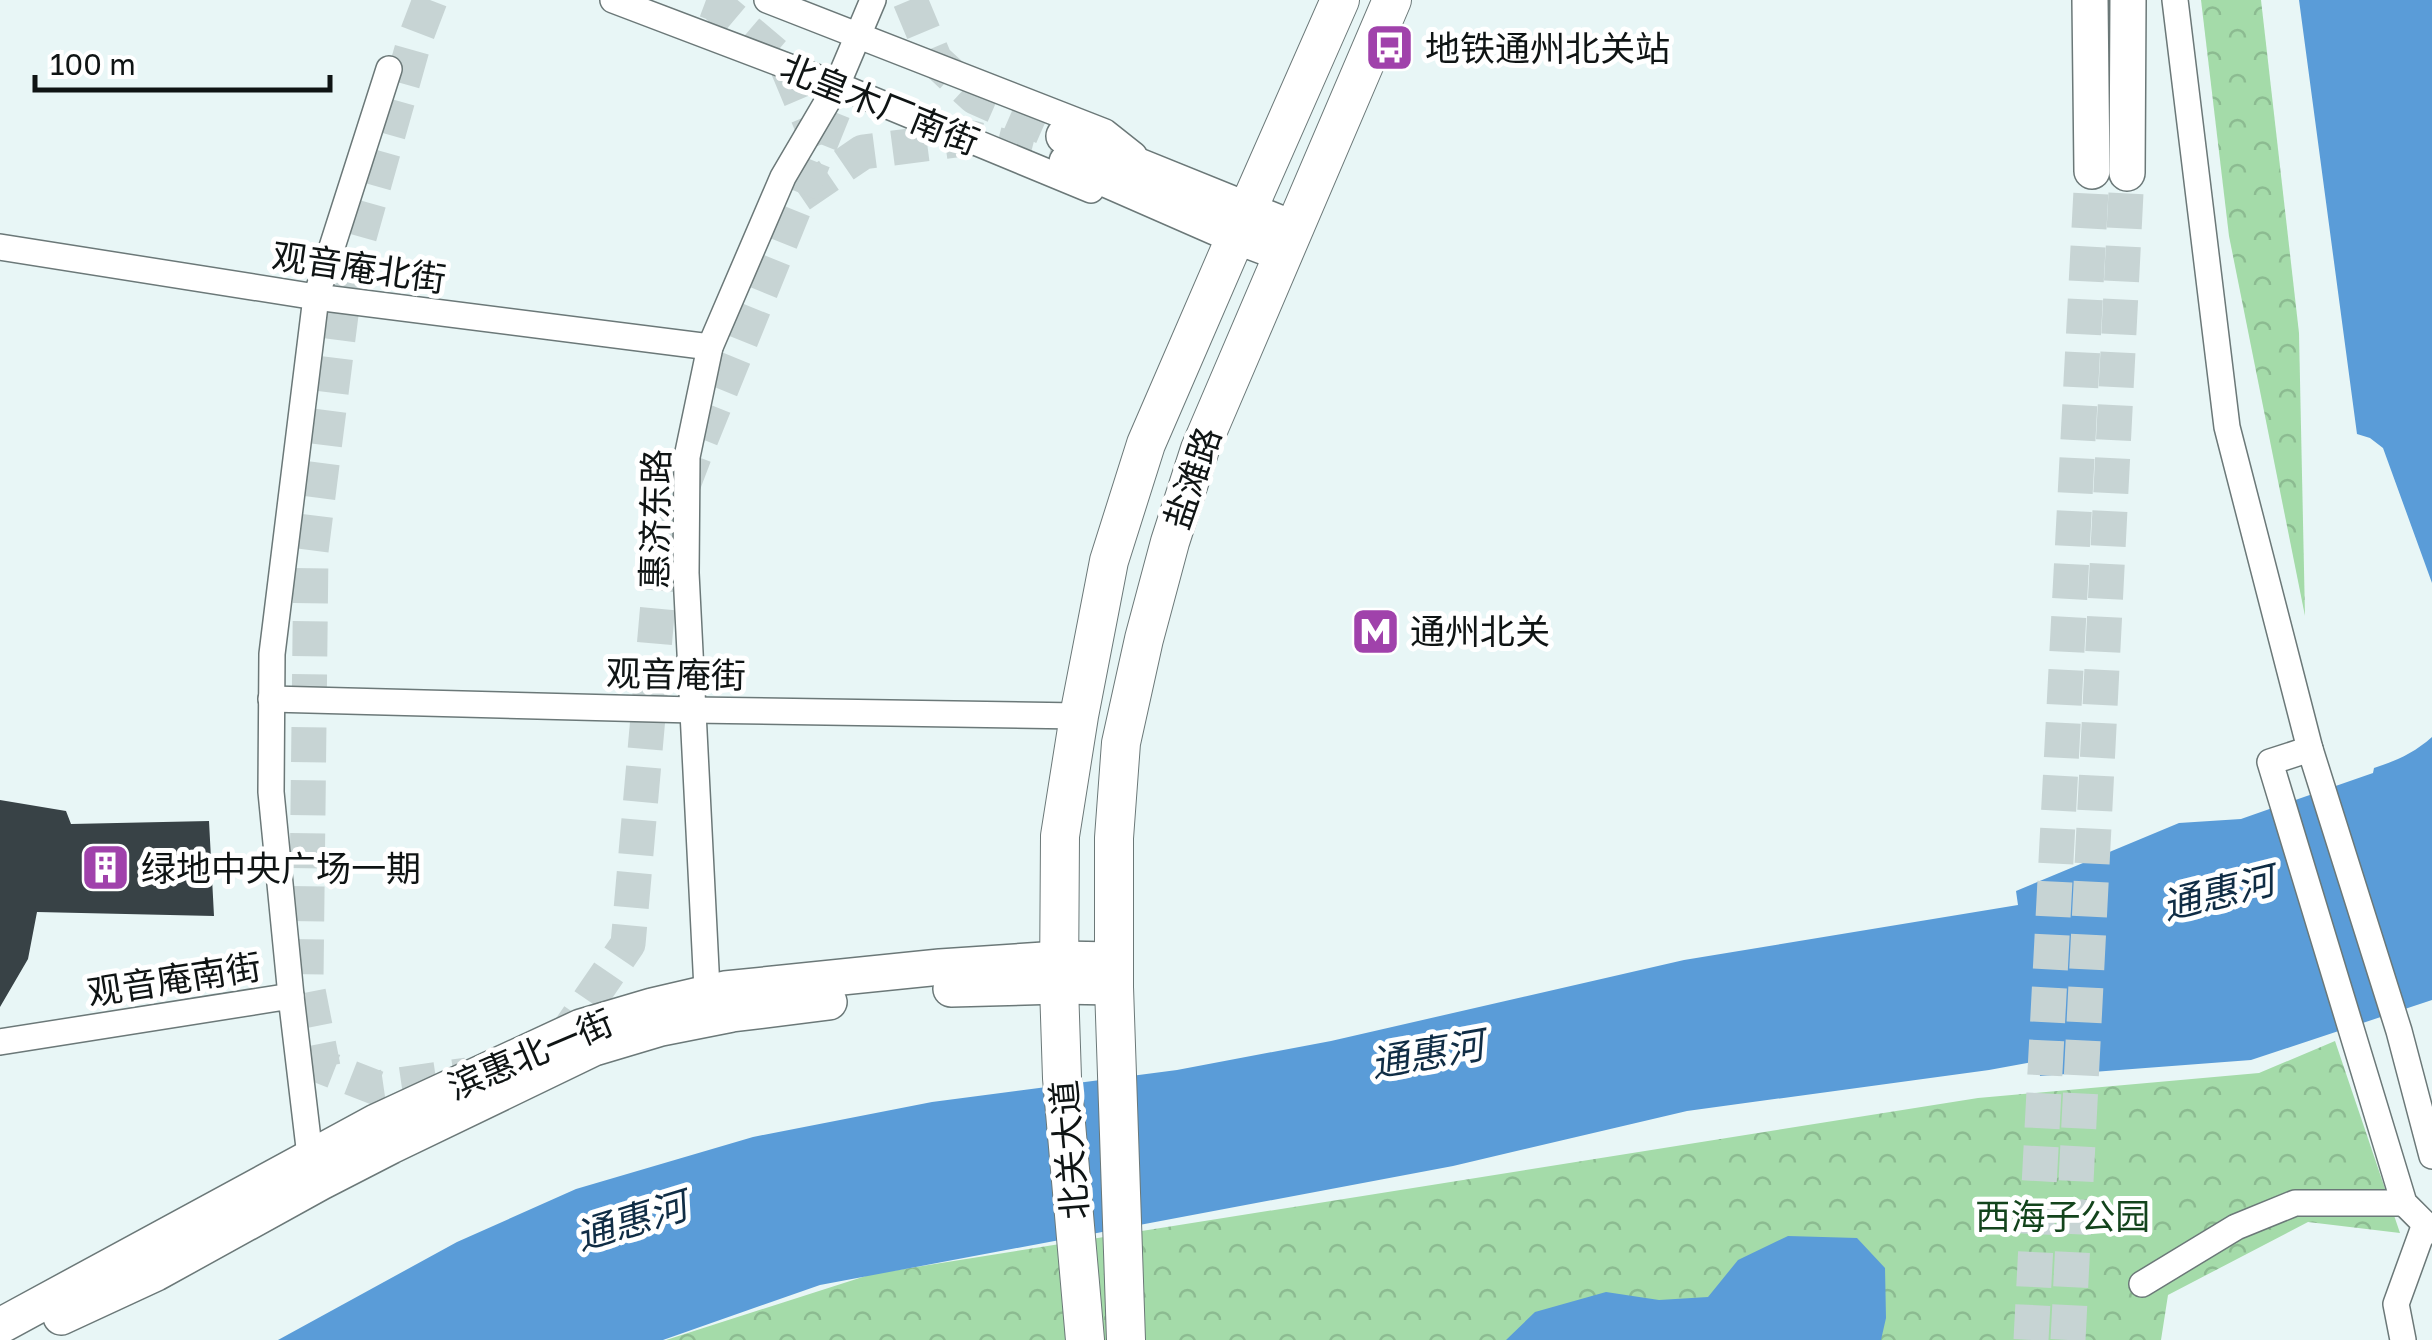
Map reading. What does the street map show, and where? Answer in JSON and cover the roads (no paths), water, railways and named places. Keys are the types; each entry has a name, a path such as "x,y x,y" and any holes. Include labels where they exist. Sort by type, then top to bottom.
{"main road":[{"name":"盐滩路","path":"1059,973 1060,836 1109,561 1146,444 1340,0"},
{"name":"盐滩路","path":"1114,974 1114,838 1122,743 1170,542 1200,448 1392,0"},
{"name":"北关大道","path":"1059,973 1060,1037 1085,1340"},
{"name":"北关大道","path":"1114,974 1126,1340"}],"street":[{"name":"北皇木厂南街","path":"613,0 837,86 1088,190 1154,187"},
{"name":"北皇木厂南街","path":"767,0 1105,132 1154,187"},
{"name":"惠济东路","path":"708,1006 686,573 687,457 710,348 784,177 837,86 874,0"},
{"path":"2090,0 2110,172 2128,0"},
{"path":"2176,0 2227,427 2310,749 2399,1031 2432,1156"},
{"path":"291,996 271,792 272,654 316,298 389,69"},
{"name":"北皇木厂南街","path":"1065,149 1289,242"},
{"name":"观音庵北街","path":"0,247 316,298 710,348"},
{"name":"观音庵街","path":"271,700 1080,716"},
{"path":"2310,749 2270,762 2404,1203 2429,1228 2396,1304 2403,1340"},
{"name":"滨惠北一街","path":"0,1326 316,1169 594,1048 660,1028 708,1006 726,989 940,967 1114,974"},
{"name":"观音庵南街","path":"0,1042 291,996 316,1169"},
{"name":"滨惠北一街","path":"15,1340 156,1273 316,1169"},
{"path":"2142,1284 2236,1227 2295,1203 2404,1203"}],"water":[{"path":"2299,0 2432,0 2432,583 2383,448 2357,434"},
{"name":"通惠河","path":"2432,737 2432,1000 2251,1060 2040,1076 2038,1061 1687,1111 1453,1166 820,1285 663,1340 278,1340 457,1242 576,1189 753,1137 932,1102 1177,1070 1331,1041 1684,960 2018,905 2016,891 2179,823 2241,819 2373,773 2374,768 2404,756"},
{"path":"1788,1236 1857,1238 1885,1268 1886,1318 1881,1340 1506,1340 1535,1312 1606,1292 1659,1300 1708,1297 1738,1260"}],"tunnel":[{"path":"430,0 414,42 344,291 311,551 306,980 323,1067 377,1088 467,1075"},
{"path":"706,0 786,64 820,145"},
{"path":"910,0 935,60 975,97 1064,136"},
{"path":"559,1045 628,944 664,535 844,85"},
{"path":"800,195 863,152 972,138 1066,162"},
{"path":"2031,1340 2092,171"},
{"path":"2068,1340 2127,173"}],"place":[{"name":"地铁通州北关站","path":"1390,48"},
{"name":"通州北关","path":"1375,631"},
{"name":"绿地中央广场一期","path":"106,868"}],"park label":[{"name":"西海子公园","path":"2063,1216"}]}
